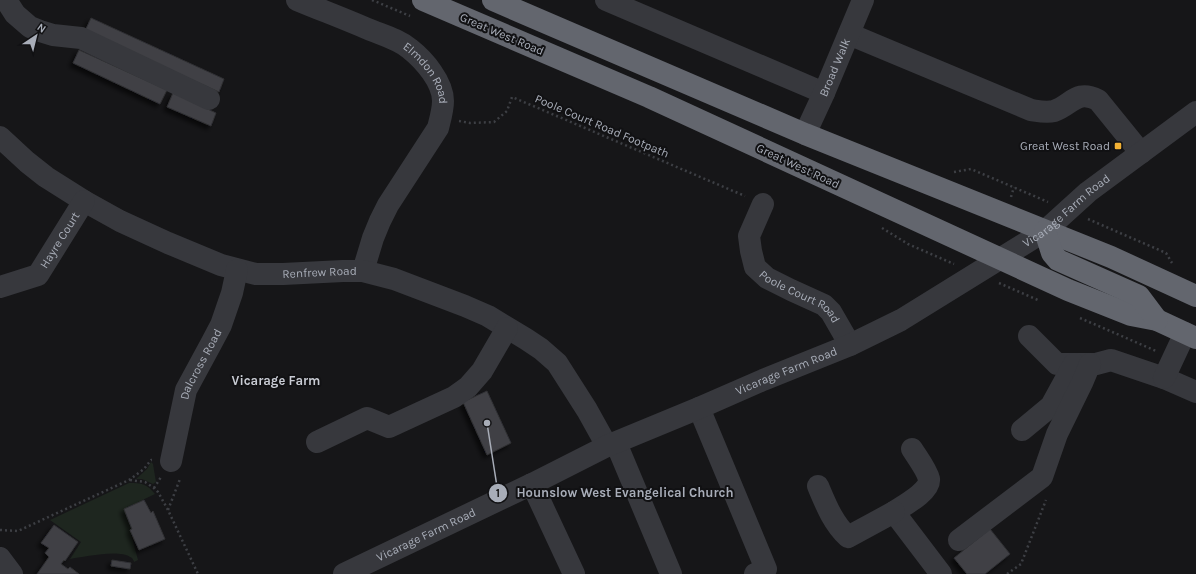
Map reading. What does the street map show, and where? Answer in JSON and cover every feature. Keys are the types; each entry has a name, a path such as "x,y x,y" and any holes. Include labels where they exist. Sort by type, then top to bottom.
{"highway":[{"name":"Great West Road","path":"423,0 649,97 1068,290 1131,315 1157,320 1190,336"},
{"path":"493,0 805,134 1111,257 1196,296"},
{"path":"1045,231 1052,253 1058,260 1139,296 1157,320"}],"street":[{"path":"6,0 15,14 30,26 40,31 53,35 81,38 209,98"},
{"name":"Elmdon Road","path":"297,0 387,36 409,48 424,62 437,81 442,92 443,102 438,128 397,190 383,216 368,252 363,272"},
{"path":"606,0 824,94"},
{"name":"Broad Walk","path":"805,134 824,94 863,0"},
{"path":"849,34 1031,110 1054,111 1081,96 1091,97 1098,100 1140,153"},
{"name":"Vicarage Farm Road","path":"344,574 612,445 763,380 850,345 901,320 1045,231 1088,192 1196,112"},
{"name":"Renfrew Road","path":"0,137 46,177 84,201 120,221 168,244 221,265 256,274 344,271 363,272 394,279 488,316 531,342 557,363 612,445 671,574"},
{"name":"Hayre Court","path":"5,285 38,274 84,201"},
{"name":"Poole Court Road","path":"763,204 749,236 755,267 767,278 824,305 831,312 850,345"},
{"name":"Dalcross Road","path":"171,461 186,390 221,325 232,293 237,270"},
{"path":"317,442 367,418 389,427 454,397 468,387 482,371 507,328"},
{"path":"1029,336 1057,364 1087,364 1111,360 1164,378 1196,392"},
{"path":"1164,378 1190,336"},
{"path":"1022,430 1051,406 1087,364"},
{"path":"959,540 1042,477 1057,434 1082,383 1087,364"},
{"path":"699,408 766,569 755,574"},
{"path":"818,486 830,513 841,530 848,537 894,512 926,490 929,484 929,479 912,450"},
{"path":"532,484 574,574"},
{"path":"894,512 941,574"},
{"path":"0,558 12,574"}],"path":[{"name":"Poole Court Road Footpath","path":"441,118 470,123 494,122 506,111 512,97 763,204"},
{"path":"972,169 1051,203"},
{"path":"1087,219 1166,253"},
{"path":"908,244 956,265"},
{"path":"0,530 18,531 129,480 144,469 151,460 171,461 182,474 168,510"},
{"path":"129,480 145,482 154,488 168,510 198,574"}],"shaded area":[{"path":"151,462 153,464 156,482 153,484 142,479 136,479 147,469"},
{"path":"129,483 144,485 155,494 124,509 132,529 130,530 138,560 134,562 131,557 118,554 101,554 70,559 81,542 50,520"}],"building":[{"path":"91,18 224,79 219,92 85,31"},
{"path":"79,50 167,90 160,104 73,63"},
{"path":"173,93 216,113 211,126 167,107"},
{"path":"487,391 511,443 487,455 463,402"},
{"path":"144,500 151,513 153,511 165,539 139,550 130,530 132,529 124,509"},
{"path":"54,525 78,542 65,561 64,560 61,564 68,569 70,567 79,574 37,574 49,557 45,553 49,548 41,543"},
{"path":"990,529 1010,554 985,574 967,574 954,558"},
{"path":"112,560 131,563 130,569 111,566"}],"place":[{"name":"Great West Road","path":"1118,146"},
{"name":"Hounslow West Evangelical Church","path":"487,423"}],"district":[{"name":"Vicarage Farm","path":"276,380"}]}
